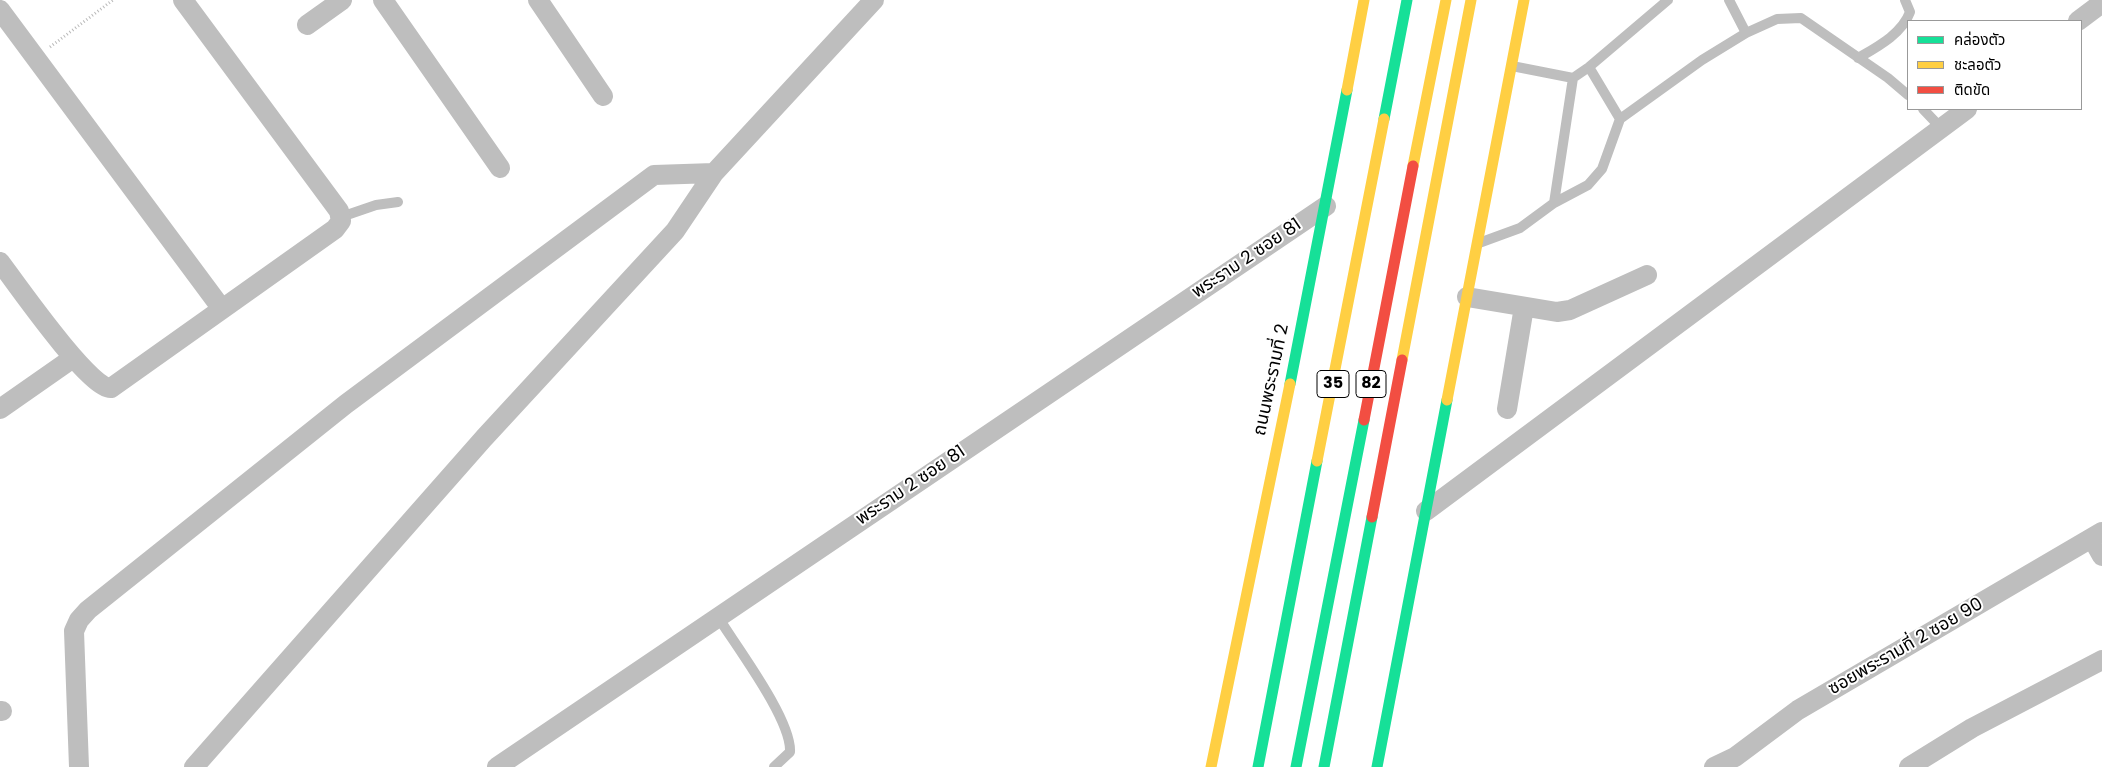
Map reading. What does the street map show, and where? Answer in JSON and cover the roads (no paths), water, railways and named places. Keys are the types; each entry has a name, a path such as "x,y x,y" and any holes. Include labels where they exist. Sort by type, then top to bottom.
{"main road":[{"name":"ถนนพระรามที่ 2","path":"1211,767 1326,206 1364,0"},
{"name":"35","path":"1258,767 1407,0"},
{"name":"82","path":"1296,767 1446,0"},
{"path":"1324,767 1472,0"},
{"path":"1377,767 1524,0"}],"street":[{"path":"0,262 73,358 100,386 111,388 335,230 341,218 339,211 183,0"},
{"path":"307,25 342,0"},
{"path":"383,0 500,168"},
{"path":"538,0 603,96"},
{"path":"194,767 484,438 675,231 714,173 874,0"},
{"path":"2079,20 2102,3"},
{"path":"0,10 222,309"},
{"path":"1426,511 1966,110"},
{"path":"79,767 74,631 79,620 88,610 346,404 654,175 714,173"},
{"name":"พระราม 2 ซอย 81","path":"497,767 1326,206"},
{"path":"1467,297 1557,312 1570,310 1647,274"},
{"path":"1507,409 1524,307"},
{"path":"0,409 73,358"},
{"path":"2097,535 2102,556"},
{"name":"ซอยพระรามที่ 2 ซอย 90","path":"1714,767 1739,762 1798,710 2097,535"},
{"path":"1909,767 1972,728 2102,660"}],"lane":[{"path":"1512,66 1573,78 1589,67 1668,0"},
{"path":"1729,0 1746,33"},
{"path":"1858,58 1884,42 1903,24 1910,12 1905,0"},
{"path":"1477,243 1507,235 1520,228 1554,203 1588,185 1595,178 1610,151 1620,119 1702,60 1746,33 1777,19 1801,18 1888,78 1907,95"},
{"path":"1589,67 1620,119"},
{"path":"1554,203 1573,78"},
{"path":"1924,110 1942,128"},
{"path":"341,218 376,205 398,202"},
{"path":"718,617 767,694 788,734 790,752 774,767"}]}
